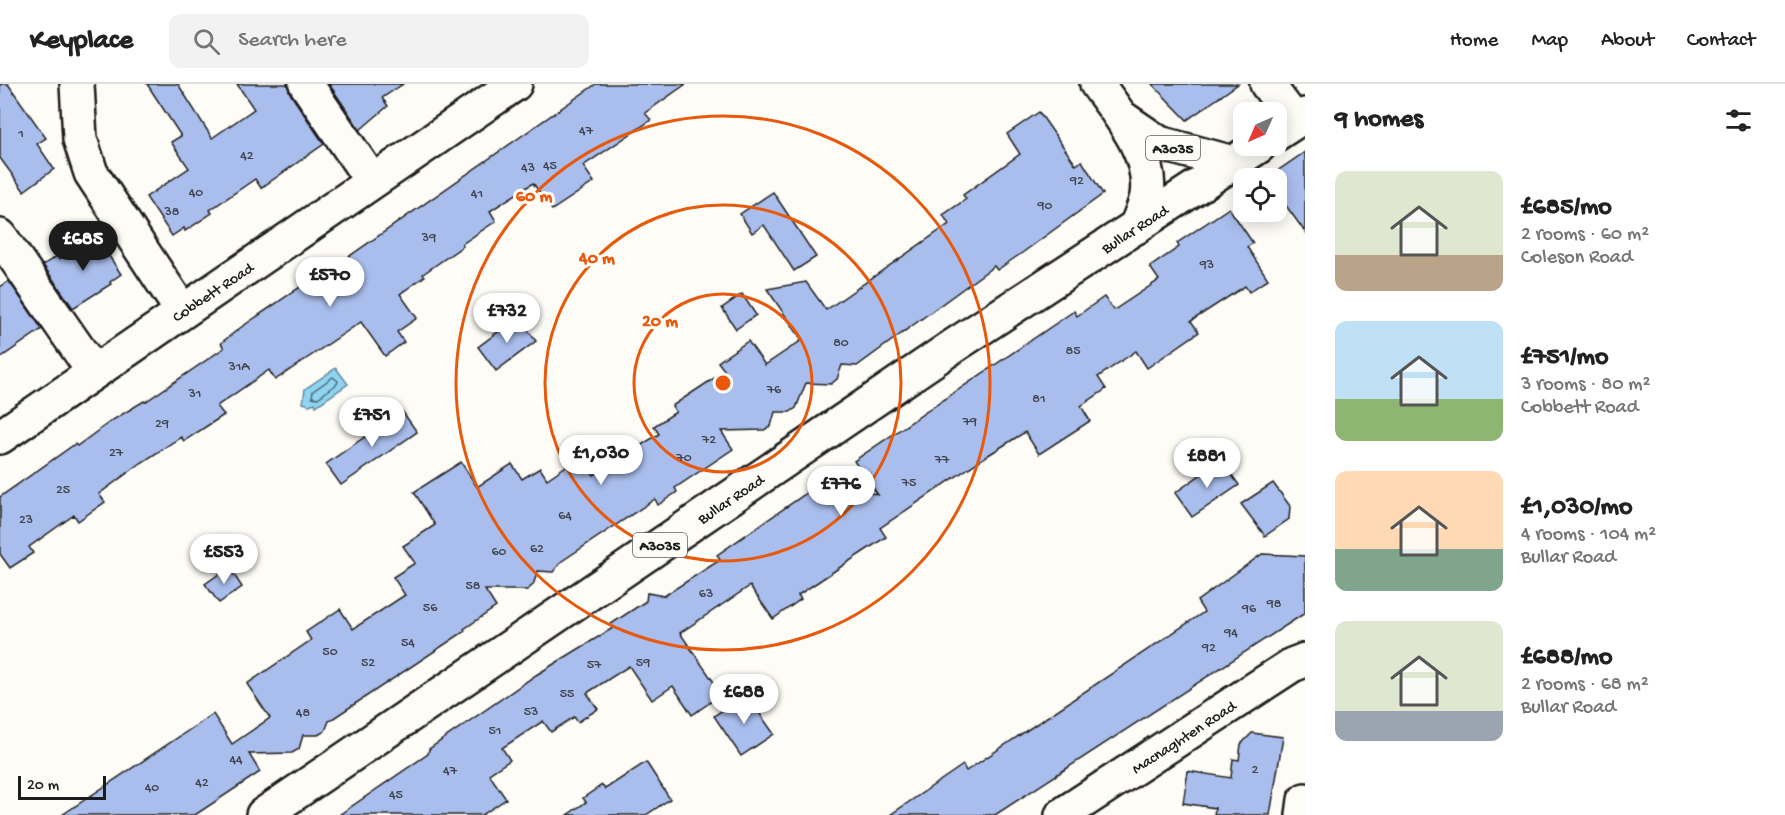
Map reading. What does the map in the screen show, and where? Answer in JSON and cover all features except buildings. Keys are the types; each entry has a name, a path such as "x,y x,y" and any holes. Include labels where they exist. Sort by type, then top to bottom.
{"main road":[{"path":"77,84 80,139 91,173 182,311"},
{"path":"306,84 372,181"},
{"name":"Cobbett Road","path":"0,437 515,84"},
{"name":"A3035","path":"1097,84 1121,116 1141,153 1147,171 1146,200 1136,227"},
{"path":"1267,84 1292,123"},
{"name":"A3035","path":"1121,116 1159,143 1233,164"},
{"name":"Bullar Road","path":"263,815 955,345 1245,156"},
{"path":"0,236 94,372"},
{"name":"Macnaghten Road","path":"1062,815 1292,665 1305,660"},
{"path":"1303,815 1305,800"}],"water":[{"path":"336,368 348,384 316,406 315,403 309,405 303,403 305,389"}]}
